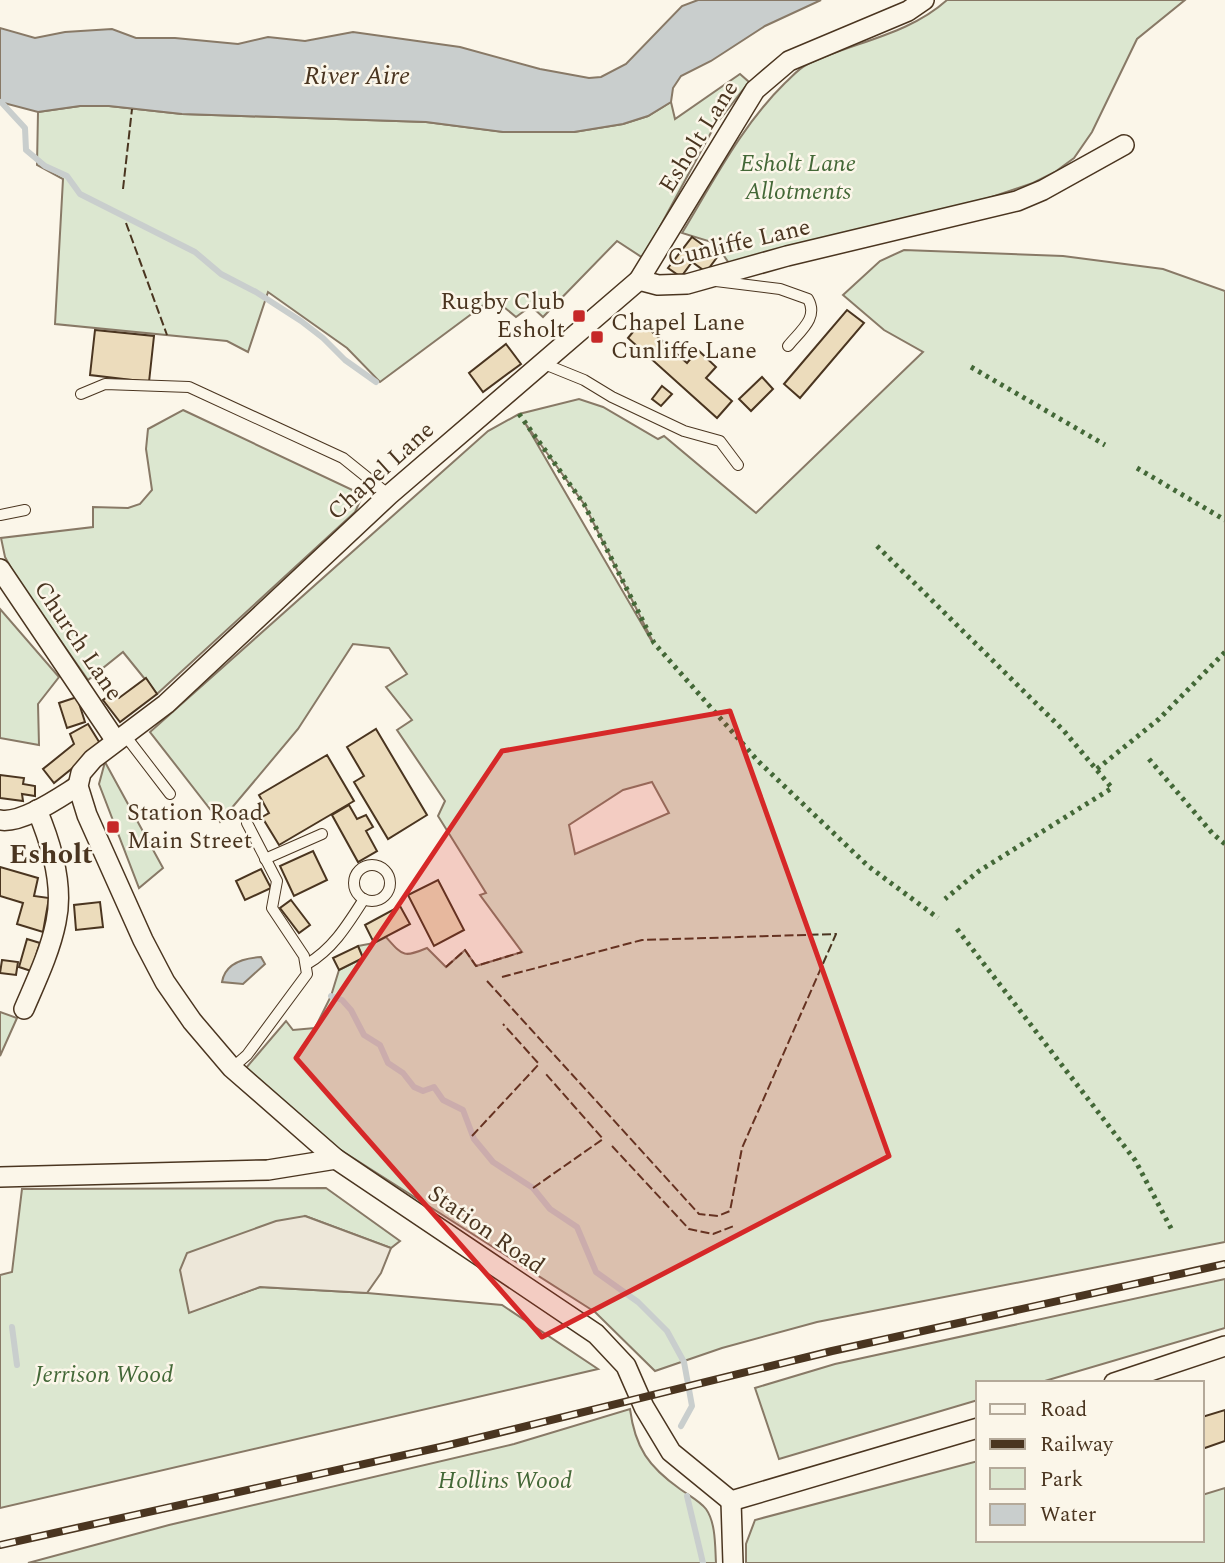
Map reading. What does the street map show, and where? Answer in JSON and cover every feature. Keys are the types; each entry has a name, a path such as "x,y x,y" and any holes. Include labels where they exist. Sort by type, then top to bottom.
{"street":[{"name":"Esholt Lane","path":"669,230 755,90 789,61 908,11 924,0"},
{"name":"Cunliffe Lane","path":"639,280 671,286 1017,201 1044,190 1124,145"},
{"name":"Chapel Lane","path":"78,786 81,773 93,758 166,704 389,495 639,280 669,230"},
{"name":"Church Lane","path":"0,569 120,738"},
{"path":"0,820 6,821 37,810 78,786"},
{"name":"Station Road","path":"78,786 87,815 165,982 192,1021 232,1068 336,1159 596,1334 626,1366 644,1407 671,1452 731,1501"},
{"path":"24,1009 57,920 57,880 46,831 37,810"},
{"path":"0,1177 268,1170 336,1159"},
{"path":"1120,1381 1225,1346"},
{"path":"733,1563 731,1501 976,1429"}],"lane":[{"path":"704,279 780,289 808,299 813,311 811,317 788,346"},
{"path":"542,363 584,380 612,397 684,431 720,441 738,465"},
{"path":"81,394 104,384 189,387 343,458 389,495"},
{"path":"0,515 25,510"},
{"path":"120,738 170,794"},
{"path":"232,1068 247,1055 307,974 307,964 272,908 276,881 247,823"},
{"path":"265,859 322,834"},
{"path":"307,964 319,957 344,931 364,899"}],"highlighted area":[{"path":"730,711 889,1156 542,1337 296,1058 502,751"}],"green space":[{"name":"Esholt Lane Allotments","path":"947,0 1185,0 1137,39 1092,132 1074,158 1033,183 959,208 731,266 715,243 682,233 742,135 770,99 798,71 824,57 915,22"},
{"path":"740,74 749,82 714,127 643,258 617,241 543,317 531,306 516,317 493,298 380,382 347,348 268,292 248,352 227,341 55,324 63,179 37,165 38,112 80,106 109,106 182,114 426,122 504,132 574,132 623,124 648,116 671,102 675,119"},
{"path":"904,250 1063,256 1163,269 1225,291 1225,1242 817,1322 722,1348 655,1371 595,1312 328,1142 246,1068 286,1021 293,1030 315,1028 331,996 339,970 363,958 358,946 386,937 404,953 427,948 446,967 465,950 476,966 522,952 480,895 486,893 438,816 445,801 397,730 412,720 386,687 407,674 389,648 353,644 298,729 220,822 150,732 488,431 519,414 579,399 603,407 658,439 664,436 756,513 923,352 884,330 843,295 880,261","holes":["525,423 584,504 653,642 651,640","652,782 669,813 575,854 569,825 623,790"]},
{"path":"183,410 363,495 355,512 157,694 123,652 88,680 16,577 5,557 1,538 93,527 93,507 128,508 140,504 152,490 146,449 148,429"},
{"path":"0,609 59,677 38,704 39,745 0,738"},
{"path":"105,762 163,868 139,888 99,784"},
{"path":"0,1012 17,1018 0,1056"},
{"name":"Jerrison Wood","path":"326,1188 400,1241 391,1248 305,1216 189,1312 260,1287 502,1305 598,1369 0,1508 0,1275 12,1272 22,1189"},
{"path":"1225,1279 1225,1328 1045,1381 976,1381 976,1401 779,1459 755,1388 835,1364"},
{"name":"Hollins Wood","path":"630,1409 632,1423 645,1455 669,1481 706,1509 712,1521 716,1563 28,1563 169,1525 514,1444"},
{"path":"976,1462 976,1542 1204,1542 1204,1494 1225,1488 1225,1563 746,1563 746,1544 755,1520"}],"shaded area":[{"path":"305,1216 391,1248 381,1273 367,1293 260,1287 189,1313 180,1270 187,1253 276,1221"}],"water":[{"name":"River Aire","path":"698,0 821,0 765,26 711,61 681,76 673,88 671,102 648,116 623,124 574,132 503,132 426,122 182,114 109,106 80,106 38,112 0,102 0,28 35,38 65,32 112,29 136,38 175,38 238,44 268,37 305,41 353,32 460,47 540,69 589,78 601,77 626,64 682,6"},
{"path":"261,957 265,964 243,984 222,982 231,966"}],"building":[{"path":"692,237 718,256 706,272 692,262 681,277 668,268"},
{"path":"847,310 864,323 800,398 784,384"},
{"path":"641,322 687,363 698,350 716,367 706,378 732,401 717,418 628,338"},
{"path":"95,330 154,336 149,382 90,375"},
{"path":"506,344 521,364 483,392 469,373"},
{"path":"762,377 773,389 751,411 739,399"},
{"path":"662,386 672,394 661,406 652,399"},
{"path":"146,678 157,694 120,722 103,700 114,692 119,698"},
{"path":"77,697 85,722 67,728 59,703"},
{"path":"88,724 101,745 54,783 43,769 74,744 70,734"},
{"path":"376,729 427,815 388,839 354,782 364,776 347,747"},
{"path":"327,755 354,801 279,845 262,817 269,813 259,795"},
{"path":"0,775 24,778 23,784 35,786 35,796 22,794 23,801 0,798"},
{"path":"349,805 357,819 366,815 373,827 366,831 377,851 358,862 332,815"},
{"path":"313,851 327,880 294,896 280,866"},
{"path":"0,867 38,878 34,896 49,898 43,932 17,924 23,903 0,896"},
{"path":"261,869 271,888 245,900 236,881"},
{"path":"438,880 464,930 434,946 408,895"},
{"path":"291,900 310,925 299,933 280,908"},
{"path":"100,902 103,927 76,930 74,905"},
{"path":"400,906 410,924 374,943 365,925"},
{"path":"27,939 40,943 31,971 19,967"},
{"path":"358,946 363,958 339,970 333,958"},
{"path":"2,960 18,962 16,975 0,973"},
{"path":"1225,1410 1225,1441 1204,1448 1204,1416"}],"waterway":[{"path":"1,102 25,128 26,150 45,166 67,176 80,194 195,252 221,274 256,292 301,321 345,360 376,382"},
{"path":"331,996 342,1000 351,1010 364,1035 380,1045 388,1063 403,1073 414,1087 423,1091 434,1087 443,1100 463,1110 474,1139 493,1162 533,1188 550,1209 577,1227 596,1272 638,1302 667,1331 684,1362 692,1406 681,1426"},
{"path":"12,1327 17,1365"},
{"path":"687,1496 703,1563"}],"railway":[{"path":"0,1545 445,1446 832,1351 1225,1264"}],"hedge":[{"path":"971,367 1105,445"},
{"path":"519,414 584,504 654,643 758,761 868,866 938,918"},
{"path":"1137,468 1225,520"},
{"path":"877,546 1064,731 1112,788 979,871 945,899"},
{"path":"1097,769 1159,719 1225,652"},
{"path":"1149,759 1213,834 1225,844"},
{"path":"957,929 1135,1160 1173,1232"}],"fence":[{"path":"123,189 132,109"},
{"path":"126,223 167,335"},
{"path":"487,981 699,1214 718,1216 730,1211 742,1148 836,934 642,940 502,977"},
{"path":"446,967 465,950 476,966 522,952"},
{"path":"472,1136 539,1064 503,1024"},
{"path":"533,1188 603,1139 545,1073"},
{"path":"612,1146 689,1229 713,1234 734,1226"}],"place":[{"name":"Rugby Club Esholt","path":"579,316"},
{"name":"Chapel Lane Cunliffe Lane","path":"597,337"},
{"name":"Station Road Main Street","path":"113,827"}],"district":[{"name":"Esholt","path":"51,854"}]}
